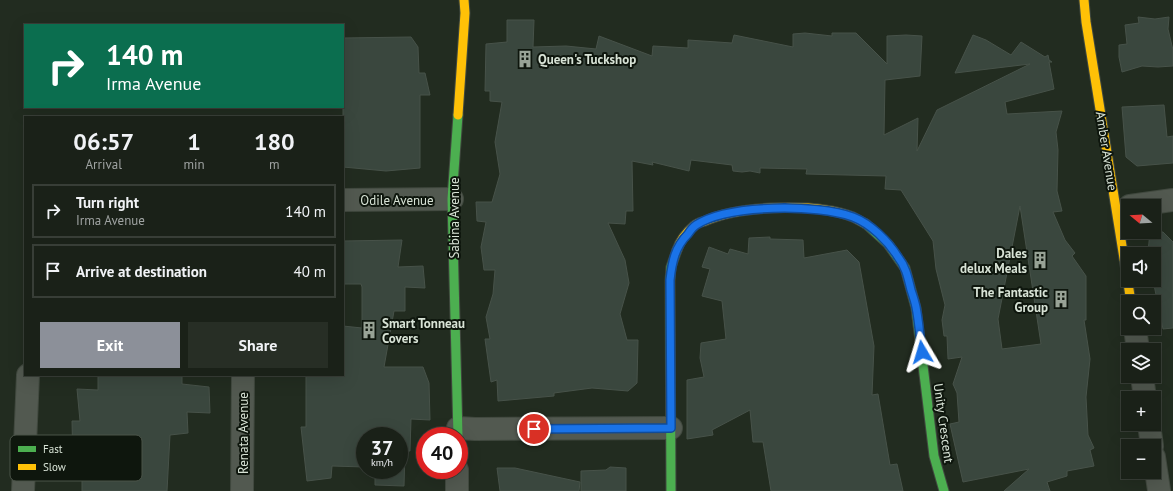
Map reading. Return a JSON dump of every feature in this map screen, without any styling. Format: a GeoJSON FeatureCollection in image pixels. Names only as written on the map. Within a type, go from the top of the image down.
{"type":"FeatureCollection","features":[{"type":"Feature","properties":{"kind":"street","name":"Sabina Avenue"},"geometry":{"type":"LineString","coordinates":[[458,427],[452,199],[465,13],[464,0]]}},
{"type":"Feature","properties":{"kind":"street","name":"Amber Avenue"},"geometry":{"type":"LineString","coordinates":[[1084,0],[1086,22],[1123,199]]}},
{"type":"Feature","properties":{"kind":"street","name":"Odile Avenue"},"geometry":{"type":"LineString","coordinates":[[344,200],[452,199]]}},
{"type":"Feature","properties":{"kind":"street"},"geometry":{"type":"LineString","coordinates":[[1161,202],[1173,200]]}},
{"type":"Feature","properties":{"kind":"street","name":"Unity Crescent"},"geometry":{"type":"LineString","coordinates":[[671,491],[670,280],[671,267],[675,254],[680,242],[695,225],[716,216],[741,211],[769,208],[828,211],[853,217],[869,226],[888,244],[905,268],[916,308],[934,456],[944,491]]}},
{"type":"Feature","properties":{"kind":"street","name":"Amber Avenue"},"geometry":{"type":"LineString","coordinates":[[1127,239],[1131,295]]}},
{"type":"Feature","properties":{"kind":"street"},"geometry":{"type":"LineString","coordinates":[[25,435],[28,376]]}},
{"type":"Feature","properties":{"kind":"street","name":"Renata Avenue"},"geometry":{"type":"LineString","coordinates":[[242,491],[243,376]]}},
{"type":"Feature","properties":{"kind":"street"},"geometry":{"type":"LineString","coordinates":[[468,430],[671,428]]}},
{"type":"Feature","properties":{"kind":"street"},"geometry":{"type":"LineString","coordinates":[[456,491],[457,479]]}},
{"type":"Feature","properties":{"kind":"street"},"geometry":{"type":"LineString","coordinates":[[23,481],[23,491]]}},
{"type":"Feature","properties":{"kind":"building"},"geometry":{"type":"Polygon","coordinates":[[[1138,17],[1155,19],[1169,17],[1168,29],[1173,50],[1173,66],[1142,66],[1122,72],[1119,57],[1119,45],[1127,44],[1125,25],[1139,23],[1138,17]]]}},
{"type":"Feature","properties":{"kind":"building"},"geometry":{"type":"Polygon","coordinates":[[[507,20],[534,20],[533,47],[566,46],[596,49],[599,36],[652,56],[653,46],[688,48],[688,40],[732,43],[734,35],[793,47],[793,34],[805,33],[832,36],[832,33],[856,33],[887,64],[887,36],[922,36],[920,76],[885,80],[884,135],[918,118],[917,151],[937,110],[1030,64],[955,73],[973,35],[986,40],[1011,55],[1021,42],[1045,57],[1048,55],[1049,60],[1052,62],[1049,62],[1054,89],[1005,102],[1007,114],[1062,111],[1056,132],[1058,150],[1057,191],[1062,211],[1053,212],[1065,240],[1075,253],[1072,256],[1086,276],[1086,320],[1084,320],[1090,359],[1086,397],[1088,435],[1094,448],[1090,450],[1094,466],[1067,471],[1067,476],[1047,482],[1050,491],[1004,491],[1029,469],[963,482],[950,424],[959,422],[957,393],[953,384],[962,357],[948,359],[947,336],[944,336],[942,320],[945,305],[936,269],[933,241],[901,190],[885,189],[886,176],[806,174],[807,169],[760,168],[760,173],[750,171],[742,172],[733,171],[732,165],[691,160],[689,171],[652,162],[653,165],[632,161],[633,211],[626,211],[625,224],[608,223],[625,260],[629,283],[620,314],[627,340],[638,340],[637,383],[628,391],[592,388],[554,393],[554,396],[498,401],[497,380],[491,382],[485,339],[490,339],[486,317],[493,294],[495,270],[484,270],[481,247],[486,222],[477,221],[476,202],[492,202],[500,174],[495,142],[502,102],[490,101],[490,91],[485,91],[486,44],[507,42],[507,20]],[[1020,206],[998,319],[1002,349],[1041,344],[1020,206]]]}},
{"type":"Feature","properties":{"kind":"building"},"geometry":{"type":"Polygon","coordinates":[[[411,37],[418,47],[419,73],[425,73],[430,95],[420,95],[420,168],[386,171],[344,167],[344,38],[411,37]]]}},
{"type":"Feature","properties":{"kind":"building"},"geometry":{"type":"Polygon","coordinates":[[[1164,105],[1167,137],[1173,136],[1173,163],[1137,166],[1126,157],[1122,107],[1164,105]]]}},
{"type":"Feature","properties":{"kind":"building"},"geometry":{"type":"Polygon","coordinates":[[[1161,232],[1163,232],[1173,242],[1173,328],[1163,329],[1161,319],[1161,295],[1156,295],[1154,287],[1161,287],[1161,247],[1149,247],[1149,239],[1161,239],[1161,232]]]}},
{"type":"Feature","properties":{"kind":"building"},"geometry":{"type":"Polygon","coordinates":[[[770,237],[770,239],[803,240],[804,258],[847,250],[859,262],[874,346],[872,395],[878,394],[890,465],[897,464],[903,491],[771,491],[763,442],[753,442],[750,410],[712,430],[713,435],[687,439],[687,380],[704,377],[700,358],[701,343],[726,339],[722,301],[702,296],[710,269],[702,267],[709,247],[728,254],[730,249],[748,254],[749,238],[770,237]]]}},
{"type":"Feature","properties":{"kind":"building"},"geometry":{"type":"Polygon","coordinates":[[[402,240],[398,267],[423,266],[425,288],[405,287],[405,311],[394,311],[384,367],[423,367],[429,383],[430,420],[411,419],[410,451],[408,451],[408,427],[356,427],[356,467],[332,466],[331,478],[307,481],[301,427],[306,427],[306,376],[344,376],[344,326],[362,328],[361,284],[344,284],[344,241],[402,240]]]}},
{"type":"Feature","properties":{"kind":"building"},"geometry":{"type":"Polygon","coordinates":[[[98,376],[182,376],[182,384],[209,387],[210,413],[187,412],[188,433],[170,435],[167,491],[82,491],[82,481],[142,481],[142,435],[72,435],[72,421],[80,421],[77,389],[98,390],[98,376]]]}},
{"type":"Feature","properties":{"kind":"building"},"geometry":{"type":"Polygon","coordinates":[[[610,467],[626,468],[626,491],[581,491],[581,471],[606,470],[610,467]]]}},
{"type":"Feature","properties":{"kind":"building"},"geometry":{"type":"Polygon","coordinates":[[[497,468],[515,468],[580,482],[579,491],[500,491],[497,468]]]}},
{"type":"Feature","properties":{"kind":"building"},"geometry":{"type":"Polygon","coordinates":[[[375,479],[404,479],[404,486],[375,485],[375,479]]]}},
{"type":"Feature","properties":{"kind":"traffic: fast"},"geometry":{"type":"LineString","coordinates":[[458,115],[452,199],[458,427]]}},
{"type":"Feature","properties":{"kind":"traffic: fast"},"geometry":{"type":"LineString","coordinates":[[866,224],[888,244],[905,268],[916,308],[934,456],[944,491]]}},
{"type":"Feature","properties":{"kind":"traffic: fast"},"geometry":{"type":"LineString","coordinates":[[671,491],[670,281],[671,267],[677,250]]}},
{"type":"Feature","properties":{"kind":"traffic: slow"},"geometry":{"type":"LineString","coordinates":[[458,115],[465,13],[464,0]]}},
{"type":"Feature","properties":{"kind":"traffic: slow"},"geometry":{"type":"LineString","coordinates":[[1084,0],[1086,22],[1130,295]]}},
{"type":"Feature","properties":{"kind":"traffic: slow"},"geometry":{"type":"LineString","coordinates":[[677,250],[684,237],[691,228],[697,224],[720,216],[758,209],[820,209],[838,212],[853,217],[866,224]]}},
{"type":"Feature","properties":{"kind":"place","name":"Queen's Tuckshop"},"geometry":{"type":"Point","coordinates":[525,59]}},
{"type":"Feature","properties":{"kind":"place","name":"Dales delux Meals"},"geometry":{"type":"Point","coordinates":[1040,260]}},
{"type":"Feature","properties":{"kind":"place","name":"The Fantastic Group"},"geometry":{"type":"Point","coordinates":[1061,299]}},
{"type":"Feature","properties":{"kind":"place","name":"Smart Tonneau Covers"},"geometry":{"type":"Point","coordinates":[369,330]}},
{"type":"Feature","properties":{"kind":"route"},"geometry":{"type":"LineString","coordinates":[[534,429],[671,428],[670,280],[671,267],[675,254],[680,242],[695,225],[716,216],[741,211],[769,208],[828,211],[853,217],[869,226],[888,244],[898,256],[905,268],[916,308],[922,352]]}}]}
